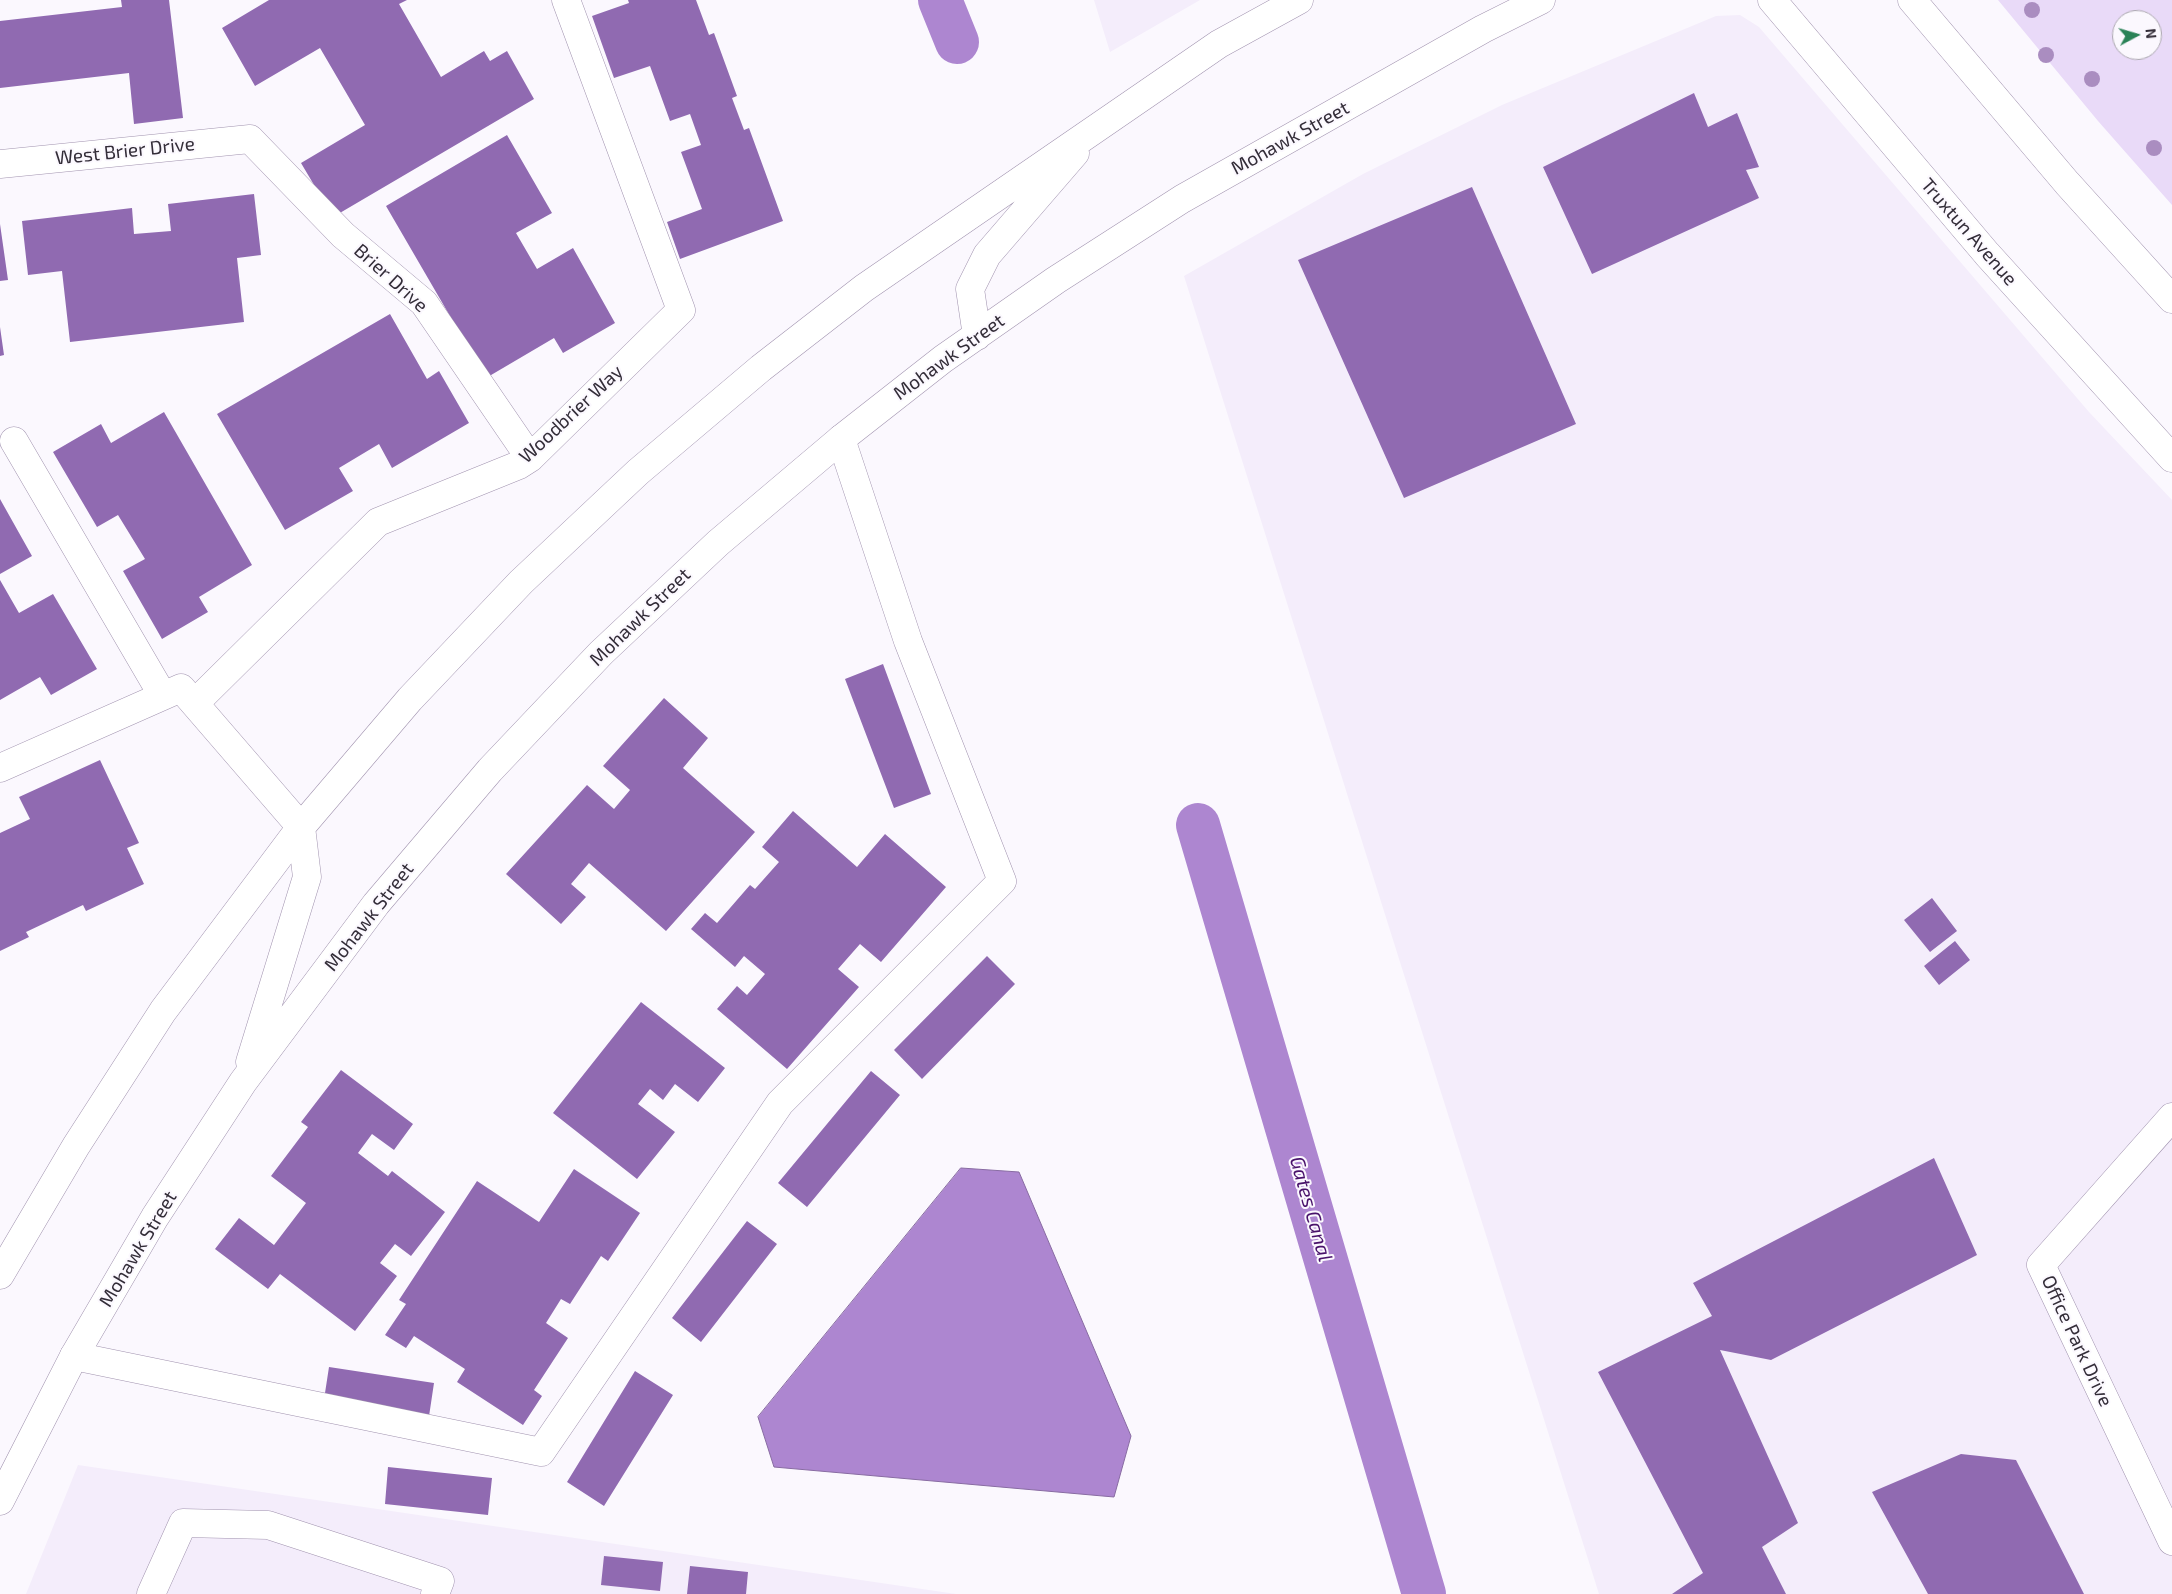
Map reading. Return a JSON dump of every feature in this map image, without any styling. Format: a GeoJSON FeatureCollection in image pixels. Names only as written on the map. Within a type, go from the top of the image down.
{"type":"FeatureCollection","features":[{"type":"Feature","properties":{"kind":"main road","name":"Woodbrier Way"},"geometry":{"type":"LineString","coordinates":[[195,703],[378,522],[530,458],[681,310],[566,0]]}},
{"type":"Feature","properties":{"kind":"main road"},"geometry":{"type":"LineString","coordinates":[[0,1275],[76,1146],[163,1011],[302,827],[430,678],[521,582],[638,472],[761,368],[864,288],[1219,44],[1299,0]]}},
{"type":"Feature","properties":{"kind":"main road","name":"Mohawk Street"},"geometry":{"type":"LineString","coordinates":[[0,1501],[74,1356],[156,1217],[243,1082],[376,904],[490,770],[601,654],[718,543],[841,439],[943,359],[1056,280],[1182,199],[1483,29],[1542,0]]}},
{"type":"Feature","properties":{"kind":"main road","name":"Truxtun Avenue"},"geometry":{"type":"LineString","coordinates":[[1772,0],[1987,254],[2172,458]]}},
{"type":"Feature","properties":{"kind":"main road"},"geometry":{"type":"LineString","coordinates":[[1912,0],[2067,183],[2172,299]]}},
{"type":"Feature","properties":{"kind":"main road"},"geometry":{"type":"LineString","coordinates":[[977,336],[970,289],[987,255],[1101,124]]}},
{"type":"Feature","properties":{"kind":"main road","name":"Brier Drive"},"geometry":{"type":"LineString","coordinates":[[250,139],[343,235],[424,304],[530,458]]}},
{"type":"Feature","properties":{"kind":"main road","name":"West Brier Drive"},"geometry":{"type":"LineString","coordinates":[[0,164],[250,139]]}},
{"type":"Feature","properties":{"kind":"main road"},"geometry":{"type":"LineString","coordinates":[[74,1356],[541,1452],[780,1103],[1002,881],[908,641],[841,439]]}},
{"type":"Feature","properties":{"kind":"main road"},"geometry":{"type":"LineString","coordinates":[[14,441],[163,696]]}},
{"type":"Feature","properties":{"kind":"main road"},"geometry":{"type":"LineString","coordinates":[[0,768],[181,688],[302,827],[307,877],[243,1082]]}},
{"type":"Feature","properties":{"kind":"main road","name":"Office Park Drive"},"geometry":{"type":"LineString","coordinates":[[2172,1117],[2041,1265],[2172,1541]]}},
{"type":"Feature","properties":{"kind":"main road"},"geometry":{"type":"LineString","coordinates":[[151,1594],[183,1523],[268,1525],[440,1581],[435,1594]]}},
{"type":"Feature","properties":{"kind":"shaded area"},"geometry":{"type":"Polygon","coordinates":[[[1094,0],[1200,0],[1110,52],[1094,0]]]}},
{"type":"Feature","properties":{"kind":"shaded area"},"geometry":{"type":"Polygon","coordinates":[[[1998,0],[2172,0],[2172,205],[2098,121],[1998,0]]]}},
{"type":"Feature","properties":{"kind":"shaded area"},"geometry":{"type":"Polygon","coordinates":[[[1740,15],[1759,27],[2089,412],[2172,500],[2172,1594],[1599,1594],[1184,276],[1363,174],[1502,105],[1716,16],[1740,15]]]}},
{"type":"Feature","properties":{"kind":"shaded area"},"geometry":{"type":"Polygon","coordinates":[[[961,1168],[1019,1172],[1131,1436],[1114,1497],[774,1467],[758,1417],[961,1168]]]}},
{"type":"Feature","properties":{"kind":"shaded area"},"geometry":{"type":"Polygon","coordinates":[[[78,1465],[956,1594],[26,1594],[78,1465]]]}},
{"type":"Feature","properties":{"kind":"building"},"geometry":{"type":"Polygon","coordinates":[[[121,0],[169,0],[183,118],[134,124],[129,73],[0,88],[0,21],[122,7],[121,0]]]}},
{"type":"Feature","properties":{"kind":"building"},"geometry":{"type":"Polygon","coordinates":[[[269,0],[407,0],[399,4],[441,77],[484,51],[490,61],[507,51],[534,99],[333,217],[301,163],[365,125],[320,48],[255,86],[222,28],[269,0]]]}},
{"type":"Feature","properties":{"kind":"building"},"geometry":{"type":"Polygon","coordinates":[[[628,0],[696,0],[709,35],[714,33],[737,96],[732,98],[744,130],[749,128],[783,221],[680,259],[667,222],[702,209],[681,152],[701,145],[690,114],[670,121],[650,66],[614,78],[592,16],[629,3],[628,0]]]}},
{"type":"Feature","properties":{"kind":"building"},"geometry":{"type":"Polygon","coordinates":[[[1694,93],[1708,127],[1737,113],[1759,167],[1746,170],[1759,198],[1592,274],[1543,167],[1694,93]]]}},
{"type":"Feature","properties":{"kind":"building"},"geometry":{"type":"Polygon","coordinates":[[[507,135],[552,213],[516,233],[537,269],[573,248],[615,323],[563,353],[554,338],[486,378],[386,206],[507,135]]]}},
{"type":"Feature","properties":{"kind":"building"},"geometry":{"type":"Polygon","coordinates":[[[1472,187],[1576,424],[1404,498],[1298,260],[1472,187]]]}},
{"type":"Feature","properties":{"kind":"building"},"geometry":{"type":"Polygon","coordinates":[[[254,194],[261,255],[237,258],[244,322],[70,342],[62,271],[28,275],[22,221],[132,208],[134,234],[171,231],[168,204],[254,194]]]}},
{"type":"Feature","properties":{"kind":"building"},"geometry":{"type":"Polygon","coordinates":[[[0,224],[8,280],[0,281],[0,224]]]}},
{"type":"Feature","properties":{"kind":"building"},"geometry":{"type":"Polygon","coordinates":[[[390,314],[427,379],[439,371],[469,423],[392,468],[379,444],[339,468],[353,491],[285,530],[217,414],[390,314]]]}},
{"type":"Feature","properties":{"kind":"building"},"geometry":{"type":"Polygon","coordinates":[[[0,327],[4,355],[0,356],[0,327]]]}},
{"type":"Feature","properties":{"kind":"building"},"geometry":{"type":"Polygon","coordinates":[[[164,412],[252,565],[199,597],[208,612],[162,639],[123,571],[145,559],[118,515],[97,527],[53,452],[101,424],[111,443],[164,412]]]}},
{"type":"Feature","properties":{"kind":"building"},"geometry":{"type":"Polygon","coordinates":[[[0,499],[32,556],[0,574],[0,499]]]}},
{"type":"Feature","properties":{"kind":"building"},"geometry":{"type":"Polygon","coordinates":[[[0,580],[19,613],[53,594],[97,669],[51,695],[40,677],[0,700],[0,580]]]}},
{"type":"Feature","properties":{"kind":"building"},"geometry":{"type":"Polygon","coordinates":[[[883,664],[931,794],[894,808],[845,679],[883,664]]]}},
{"type":"Feature","properties":{"kind":"building"},"geometry":{"type":"Polygon","coordinates":[[[664,698],[708,738],[683,768],[755,832],[666,931],[589,863],[571,884],[586,897],[561,924],[506,874],[587,785],[614,809],[630,790],[603,766],[664,698]]]}},
{"type":"Feature","properties":{"kind":"building"},"geometry":{"type":"Polygon","coordinates":[[[100,760],[139,843],[127,848],[144,884],[86,911],[83,905],[26,932],[29,937],[0,951],[0,833],[30,819],[19,797],[100,760]]]}},
{"type":"Feature","properties":{"kind":"building"},"geometry":{"type":"Polygon","coordinates":[[[793,811],[857,867],[885,834],[946,887],[881,962],[860,944],[838,969],[859,987],[787,1069],[717,1009],[737,986],[747,995],[765,974],[744,956],[735,967],[691,929],[705,913],[717,923],[750,885],[755,889],[779,862],[762,847],[793,811]]]}},
{"type":"Feature","properties":{"kind":"building"},"geometry":{"type":"Polygon","coordinates":[[[1932,898],[1957,931],[1930,952],[1904,920],[1932,898]]]}},
{"type":"Feature","properties":{"kind":"building"},"geometry":{"type":"Polygon","coordinates":[[[1955,941],[1970,960],[1939,985],[1924,966],[1955,941]]]}},
{"type":"Feature","properties":{"kind":"building"},"geometry":{"type":"Polygon","coordinates":[[[987,956],[1015,984],[922,1079],[894,1050],[987,956]]]}},
{"type":"Feature","properties":{"kind":"building"},"geometry":{"type":"Polygon","coordinates":[[[641,1002],[725,1068],[698,1102],[675,1084],[663,1100],[650,1089],[638,1104],[675,1132],[637,1179],[553,1113],[641,1002]]]}},
{"type":"Feature","properties":{"kind":"building"},"geometry":{"type":"Polygon","coordinates":[[[341,1070],[413,1124],[394,1150],[372,1134],[358,1153],[388,1176],[392,1171],[445,1212],[411,1256],[395,1244],[380,1263],[397,1276],[355,1331],[280,1274],[268,1289],[215,1249],[239,1218],[274,1245],[306,1203],[271,1176],[308,1127],[301,1122],[341,1070]]]}},
{"type":"Feature","properties":{"kind":"building"},"geometry":{"type":"Polygon","coordinates":[[[871,1071],[900,1095],[807,1207],[778,1183],[871,1071]]]}},
{"type":"Feature","properties":{"kind":"building"},"geometry":{"type":"Polygon","coordinates":[[[1934,1158],[1977,1255],[1771,1360],[1720,1350],[1798,1523],[1762,1547],[1786,1594],[1672,1594],[1703,1573],[1598,1372],[1712,1316],[1693,1283],[1934,1158]]]}},
{"type":"Feature","properties":{"kind":"building"},"geometry":{"type":"Polygon","coordinates":[[[574,1169],[640,1213],[608,1261],[601,1256],[570,1304],[561,1299],[546,1323],[568,1338],[534,1390],[542,1396],[523,1425],[457,1382],[465,1369],[414,1336],[406,1348],[385,1335],[406,1304],[399,1300],[477,1181],[539,1222],[574,1169]]]}},
{"type":"Feature","properties":{"kind":"building"},"geometry":{"type":"Polygon","coordinates":[[[747,1221],[777,1244],[701,1342],[672,1318],[747,1221]]]}},
{"type":"Feature","properties":{"kind":"building"},"geometry":{"type":"Polygon","coordinates":[[[329,1367],[434,1383],[428,1423],[323,1406],[329,1367]]]}},
{"type":"Feature","properties":{"kind":"building"},"geometry":{"type":"Polygon","coordinates":[[[635,1371],[673,1395],[604,1506],[567,1482],[635,1371]]]}},
{"type":"Feature","properties":{"kind":"building"},"geometry":{"type":"Polygon","coordinates":[[[1961,1454],[2016,1460],[2084,1594],[1928,1594],[1872,1492],[1961,1454]]]}},
{"type":"Feature","properties":{"kind":"building"},"geometry":{"type":"Polygon","coordinates":[[[388,1467],[492,1478],[488,1515],[385,1504],[388,1467]]]}},
{"type":"Feature","properties":{"kind":"building"},"geometry":{"type":"Polygon","coordinates":[[[604,1556],[663,1562],[660,1591],[601,1585],[604,1556]]]}},
{"type":"Feature","properties":{"kind":"building"},"geometry":{"type":"Polygon","coordinates":[[[690,1566],[748,1572],[746,1594],[687,1594],[690,1566]]]}},
{"type":"Feature","properties":{"kind":"waterway","name":"Gates Canal"},"geometry":{"type":"LineString","coordinates":[[940,0],[957,42]]}},
{"type":"Feature","properties":{"kind":"waterway","name":"Gates Canal"},"geometry":{"type":"LineString","coordinates":[[1198,825],[1424,1594]]}}]}
